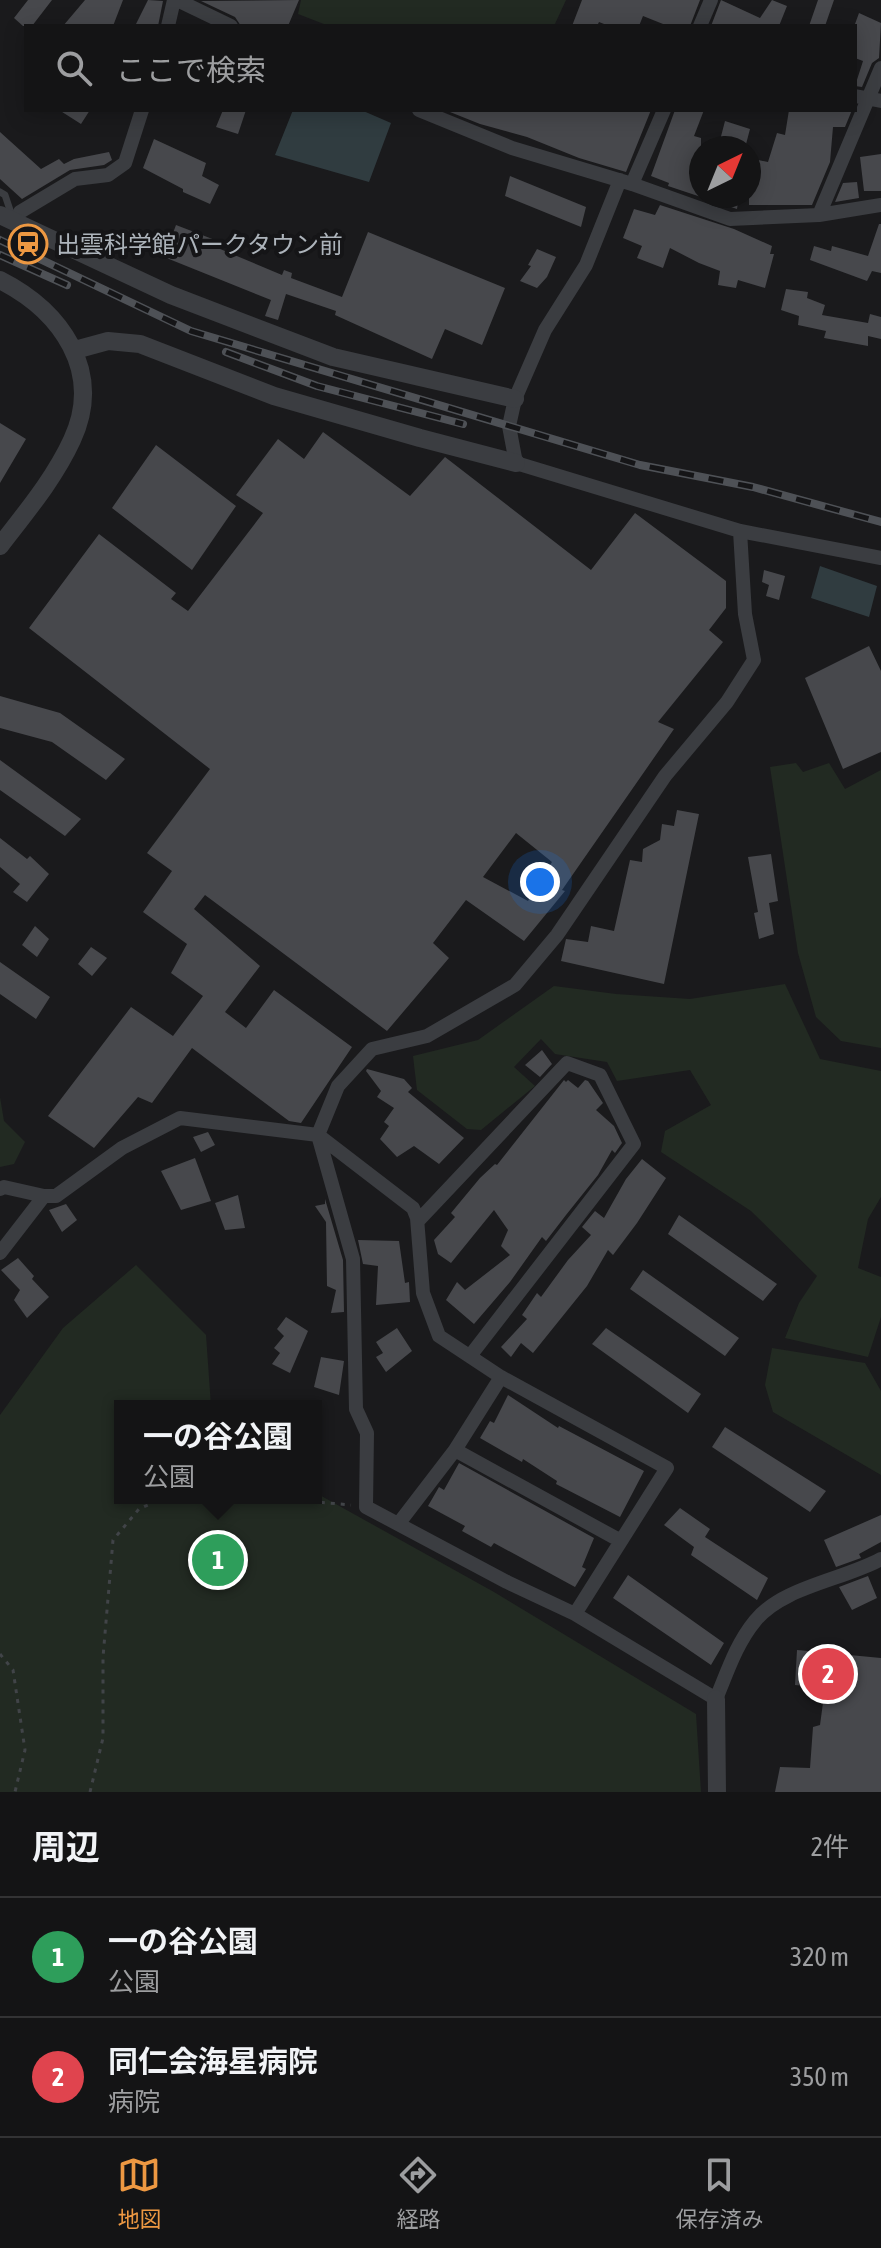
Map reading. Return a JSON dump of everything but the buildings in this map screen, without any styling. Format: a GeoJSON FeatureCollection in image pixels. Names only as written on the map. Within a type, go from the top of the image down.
{"type":"FeatureCollection","features":[{"type":"Feature","properties":{"kind":"street"},"geometry":{"type":"LineString","coordinates":[[701,24],[711,0]]}},
{"type":"Feature","properties":{"kind":"street"},"geometry":{"type":"LineString","coordinates":[[169,24],[181,1],[227,24]]}},
{"type":"Feature","properties":{"kind":"street"},"geometry":{"type":"LineString","coordinates":[[819,215],[881,68]]}},
{"type":"Feature","properties":{"kind":"street"},"geometry":{"type":"LineString","coordinates":[[7,218],[75,179],[108,175],[125,163],[141,112]]}},
{"type":"Feature","properties":{"kind":"street"},"geometry":{"type":"LineString","coordinates":[[424,112],[512,148],[626,182],[730,219],[819,215],[881,205]]}},
{"type":"Feature","properties":{"kind":"street"},"geometry":{"type":"LineString","coordinates":[[516,463],[509,426],[515,399],[545,330],[586,265],[663,112]]}},
{"type":"Feature","properties":{"kind":"street"},"geometry":{"type":"LineString","coordinates":[[7,218],[171,295],[333,357],[515,399]]}},
{"type":"Feature","properties":{"kind":"street"},"geometry":{"type":"LineString","coordinates":[[0,280],[17,288],[67,335],[75,350],[81,375],[82,410],[74,437],[53,475],[0,546]]}},
{"type":"Feature","properties":{"kind":"street"},"geometry":{"type":"LineString","coordinates":[[75,350],[108,341],[140,344],[274,396],[516,463],[740,531],[881,558]]}},
{"type":"Feature","properties":{"kind":"street"},"geometry":{"type":"LineString","coordinates":[[716,1699],[575,1614],[507,1582],[366,1507],[367,1433],[356,1409],[353,1259],[318,1135],[338,1086],[372,1049],[427,1036],[515,985],[557,935],[665,776],[727,702],[754,660],[745,614],[740,531]]}},
{"type":"Feature","properties":{"kind":"street"},"geometry":{"type":"LineString","coordinates":[[418,1221],[567,1063],[600,1075],[634,1144],[470,1356]]}},
{"type":"Feature","properties":{"kind":"street"},"geometry":{"type":"LineString","coordinates":[[0,1189],[4,1187],[56,1196],[122,1148],[180,1118],[318,1135],[413,1208],[418,1221],[423,1293],[439,1336],[501,1377],[667,1468],[575,1614]]}},
{"type":"Feature","properties":{"kind":"street"},"geometry":{"type":"LineString","coordinates":[[0,1253],[44,1196]]}},
{"type":"Feature","properties":{"kind":"street"},"geometry":{"type":"LineString","coordinates":[[399,1523],[455,1450],[501,1377]]}},
{"type":"Feature","properties":{"kind":"street"},"geometry":{"type":"LineString","coordinates":[[455,1450],[621,1541]]}},
{"type":"Feature","properties":{"kind":"street"},"geometry":{"type":"LineString","coordinates":[[717,1792],[716,1699],[740,1644],[756,1619],[778,1601],[881,1559]]}},
{"type":"Feature","properties":{"kind":"lane"},"geometry":{"type":"LineString","coordinates":[[0,192],[5,195],[7,218]]}},
{"type":"Feature","properties":{"kind":"path"},"geometry":{"type":"LineString","coordinates":[[322,1503],[366,1507]]}},
{"type":"Feature","properties":{"kind":"path"},"geometry":{"type":"LineString","coordinates":[[90,1792],[103,1738],[103,1657],[113,1540],[139,1509],[150,1504]]}},
{"type":"Feature","properties":{"kind":"path"},"geometry":{"type":"LineString","coordinates":[[0,1654],[13,1670],[25,1750],[15,1792]]}},
{"type":"Feature","properties":{"kind":"shaded area"},"geometry":{"type":"Polygon","coordinates":[[[301,0],[566,0],[555,24],[324,24],[298,14],[301,0]]]}},
{"type":"Feature","properties":{"kind":"shaded area"},"geometry":{"type":"Polygon","coordinates":[[[292,112],[366,112],[391,123],[369,182],[275,155],[292,112]]]}},
{"type":"Feature","properties":{"kind":"shaded area"},"geometry":{"type":"Polygon","coordinates":[[[820,566],[877,586],[869,617],[811,598],[820,566]]]}},
{"type":"Feature","properties":{"kind":"shaded area"},"geometry":{"type":"Polygon","coordinates":[[[796,763],[803,772],[829,763],[845,789],[881,770],[881,1048],[841,1041],[816,1017],[798,953],[770,767],[796,763]]]}},
{"type":"Feature","properties":{"kind":"shaded area"},"geometry":{"type":"Polygon","coordinates":[[[785,984],[820,1059],[881,1071],[881,1197],[868,1219],[858,1268],[881,1277],[881,1317],[868,1357],[785,1338],[799,1303],[817,1276],[751,1211],[661,1152],[665,1131],[711,1105],[690,1070],[617,1081],[607,1062],[555,1054],[541,1039],[514,1067],[535,1086],[481,1130],[467,1129],[417,1090],[413,1056],[478,1040],[554,986],[690,999],[785,984]]]}},
{"type":"Feature","properties":{"kind":"shaded area"},"geometry":{"type":"Polygon","coordinates":[[[0,1097],[4,1121],[25,1142],[14,1164],[0,1167],[0,1097]]]}},
{"type":"Feature","properties":{"kind":"shaded area"},"geometry":{"type":"Polygon","coordinates":[[[136,1265],[206,1335],[211,1400],[114,1400],[114,1504],[322,1504],[322,1496],[494,1592],[696,1714],[701,1792],[0,1792],[0,1415],[63,1328],[136,1265]]]}},
{"type":"Feature","properties":{"kind":"shaded area"},"geometry":{"type":"Polygon","coordinates":[[[772,1348],[865,1363],[881,1391],[881,1475],[773,1412],[765,1385],[772,1348]]]}},
{"type":"Feature","properties":{"kind":"railway"},"geometry":{"type":"LineString","coordinates":[[0,240],[191,331],[640,465],[753,487],[881,522]]}},
{"type":"Feature","properties":{"kind":"railway"},"geometry":{"type":"LineString","coordinates":[[0,255],[67,285]]}},
{"type":"Feature","properties":{"kind":"railway"},"geometry":{"type":"LineString","coordinates":[[226,352],[317,386],[463,424]]}},
{"type":"Feature","properties":{"kind":"place","name":"出雲科学館パークタウン前"},"geometry":{"type":"Point","coordinates":[28,244]}},
{"type":"Feature","properties":{"kind":"place","name":"一の谷公園"},"geometry":{"type":"Point","coordinates":[218,1560]}},
{"type":"Feature","properties":{"kind":"place","name":"同仁会海星病院"},"geometry":{"type":"Point","coordinates":[828,1674]}}]}
